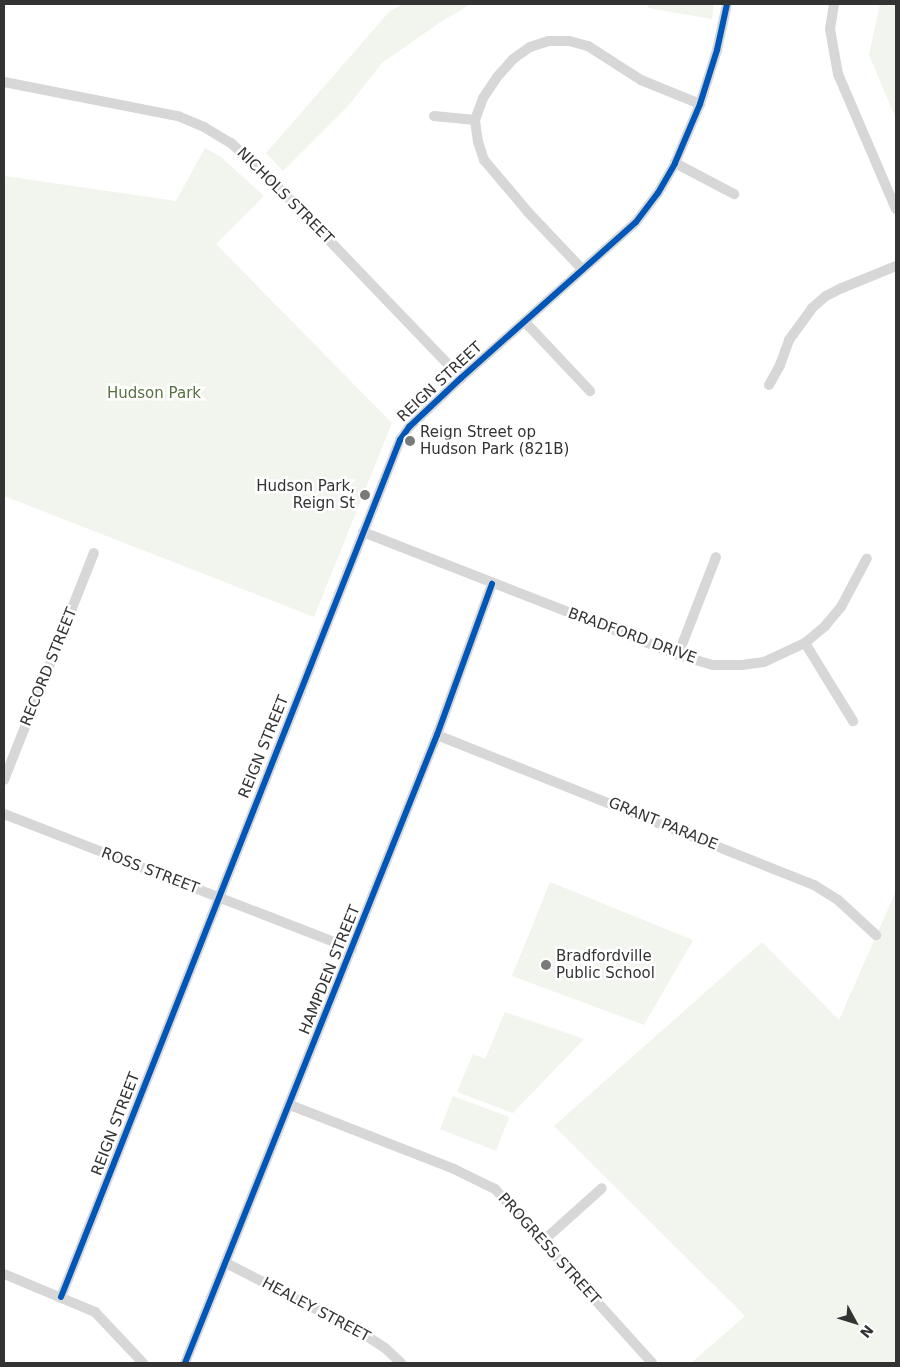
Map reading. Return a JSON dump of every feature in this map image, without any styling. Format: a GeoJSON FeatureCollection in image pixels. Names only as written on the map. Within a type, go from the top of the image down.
{"type":"FeatureCollection","features":[{"type":"Feature","properties":{"kind":"street","name":"REIGN STREET"},"geometry":{"type":"LineString","coordinates":[[61,1297],[400,440],[409,427],[460,378],[636,222],[658,193],[675,163],[700,104],[717,50],[727,4]]}},
{"type":"Feature","properties":{"kind":"street"},"geometry":{"type":"LineString","coordinates":[[834,4],[830,30],[838,74],[896,209]]}},
{"type":"Feature","properties":{"kind":"street"},"geometry":{"type":"LineString","coordinates":[[582,269],[493,173],[484,160],[478,142],[475,120],[483,98],[513,58],[530,47],[548,41],[568,41],[588,46],[641,80],[700,104]]}},
{"type":"Feature","properties":{"kind":"street","name":"NICHOLS STREET"},"geometry":{"type":"LineString","coordinates":[[4,82],[178,116],[204,127],[231,143],[278,187],[460,378]]}},
{"type":"Feature","properties":{"kind":"street"},"geometry":{"type":"LineString","coordinates":[[434,116],[475,120]]}},
{"type":"Feature","properties":{"kind":"street"},"geometry":{"type":"LineString","coordinates":[[675,163],[734,194]]}},
{"type":"Feature","properties":{"kind":"street"},"geometry":{"type":"LineString","coordinates":[[769,386],[780,365],[789,340],[812,308],[826,296],[842,288],[896,266]]}},
{"type":"Feature","properties":{"kind":"street"},"geometry":{"type":"LineString","coordinates":[[525,322],[590,391]]}},
{"type":"Feature","properties":{"kind":"street","name":"BRADFORD DRIVE"},"geometry":{"type":"LineString","coordinates":[[363,532],[492,584],[678,655],[714,665],[742,665],[764,662],[805,643],[826,626],[841,607],[867,558]]}},
{"type":"Feature","properties":{"kind":"street","name":"RECORD STREET"},"geometry":{"type":"LineString","coordinates":[[4,780],[94,553]]}},
{"type":"Feature","properties":{"kind":"street"},"geometry":{"type":"LineString","coordinates":[[678,655],[716,557]]}},
{"type":"Feature","properties":{"kind":"street","name":"HAMPDEN STREET"},"geometry":{"type":"LineString","coordinates":[[185,1363],[437,735],[492,584]]}},
{"type":"Feature","properties":{"kind":"street"},"geometry":{"type":"LineString","coordinates":[[805,643],[854,721]]}},
{"type":"Feature","properties":{"kind":"street","name":"GRANT PARADE"},"geometry":{"type":"LineString","coordinates":[[437,735],[814,885],[838,900],[876,935]]}},
{"type":"Feature","properties":{"kind":"street","name":"ROSS STREET"},"geometry":{"type":"LineString","coordinates":[[4,814],[352,949]]}},
{"type":"Feature","properties":{"kind":"street","name":"PROGRESS STREET"},"geometry":{"type":"LineString","coordinates":[[290,1105],[480,1181],[495,1190],[652,1363]]}},
{"type":"Feature","properties":{"kind":"street"},"geometry":{"type":"LineString","coordinates":[[543,1241],[602,1188]]}},
{"type":"Feature","properties":{"kind":"street","name":"HEALEY STREET"},"geometry":{"type":"LineString","coordinates":[[226,1264],[362,1333],[385,1348],[401,1363]]}},
{"type":"Feature","properties":{"kind":"street"},"geometry":{"type":"LineString","coordinates":[[4,1274],[95,1312],[143,1363]]}},
{"type":"Feature","properties":{"kind":"green space"},"geometry":{"type":"Polygon","coordinates":[[[403,4],[471,4],[439,23],[382,63],[349,105],[283,171],[266,153],[389,12],[403,4]]]}},
{"type":"Feature","properties":{"kind":"green space"},"geometry":{"type":"Polygon","coordinates":[[[649,4],[714,4],[712,19],[648,8],[649,4]]]}},
{"type":"Feature","properties":{"kind":"green space"},"geometry":{"type":"Polygon","coordinates":[[[880,4],[896,4],[896,119],[869,55],[880,4]]]}},
{"type":"Feature","properties":{"kind":"green space","name":"Hudson Park"},"geometry":{"type":"Polygon","coordinates":[[[205,148],[221,157],[264,196],[216,244],[392,423],[314,617],[4,496],[4,176],[176,201],[205,148]]]}},
{"type":"Feature","properties":{"kind":"green space"},"geometry":{"type":"Polygon","coordinates":[[[550,882],[693,940],[644,1025],[512,976],[550,882]]]}},
{"type":"Feature","properties":{"kind":"green space"},"geometry":{"type":"Polygon","coordinates":[[[896,891],[896,1363],[691,1363],[745,1316],[554,1126],[762,942],[839,1020],[896,891]]]}},
{"type":"Feature","properties":{"kind":"green space"},"geometry":{"type":"Polygon","coordinates":[[[505,1012],[584,1039],[513,1113],[457,1092],[473,1054],[485,1059],[505,1012]]]}},
{"type":"Feature","properties":{"kind":"green space"},"geometry":{"type":"Polygon","coordinates":[[[453,1096],[509,1117],[496,1151],[440,1129],[453,1096]]]}},
{"type":"Feature","properties":{"kind":"cycle path"},"geometry":{"type":"LineString","coordinates":[[61,1297],[400,440],[409,427],[461,378],[636,222],[658,193],[675,163],[700,104],[717,50],[727,4]]}},
{"type":"Feature","properties":{"kind":"cycle path"},"geometry":{"type":"LineString","coordinates":[[185,1363],[437,735],[492,584]]}},
{"type":"Feature","properties":{"kind":"place","name":"Reign Street op Hudson Park (821B)"},"geometry":{"type":"Point","coordinates":[410,441]}},
{"type":"Feature","properties":{"kind":"place","name":"Hudson Park, Reign St"},"geometry":{"type":"Point","coordinates":[365,495]}},
{"type":"Feature","properties":{"kind":"place","name":"Bradfordville Public School"},"geometry":{"type":"Point","coordinates":[546,965]}}]}
